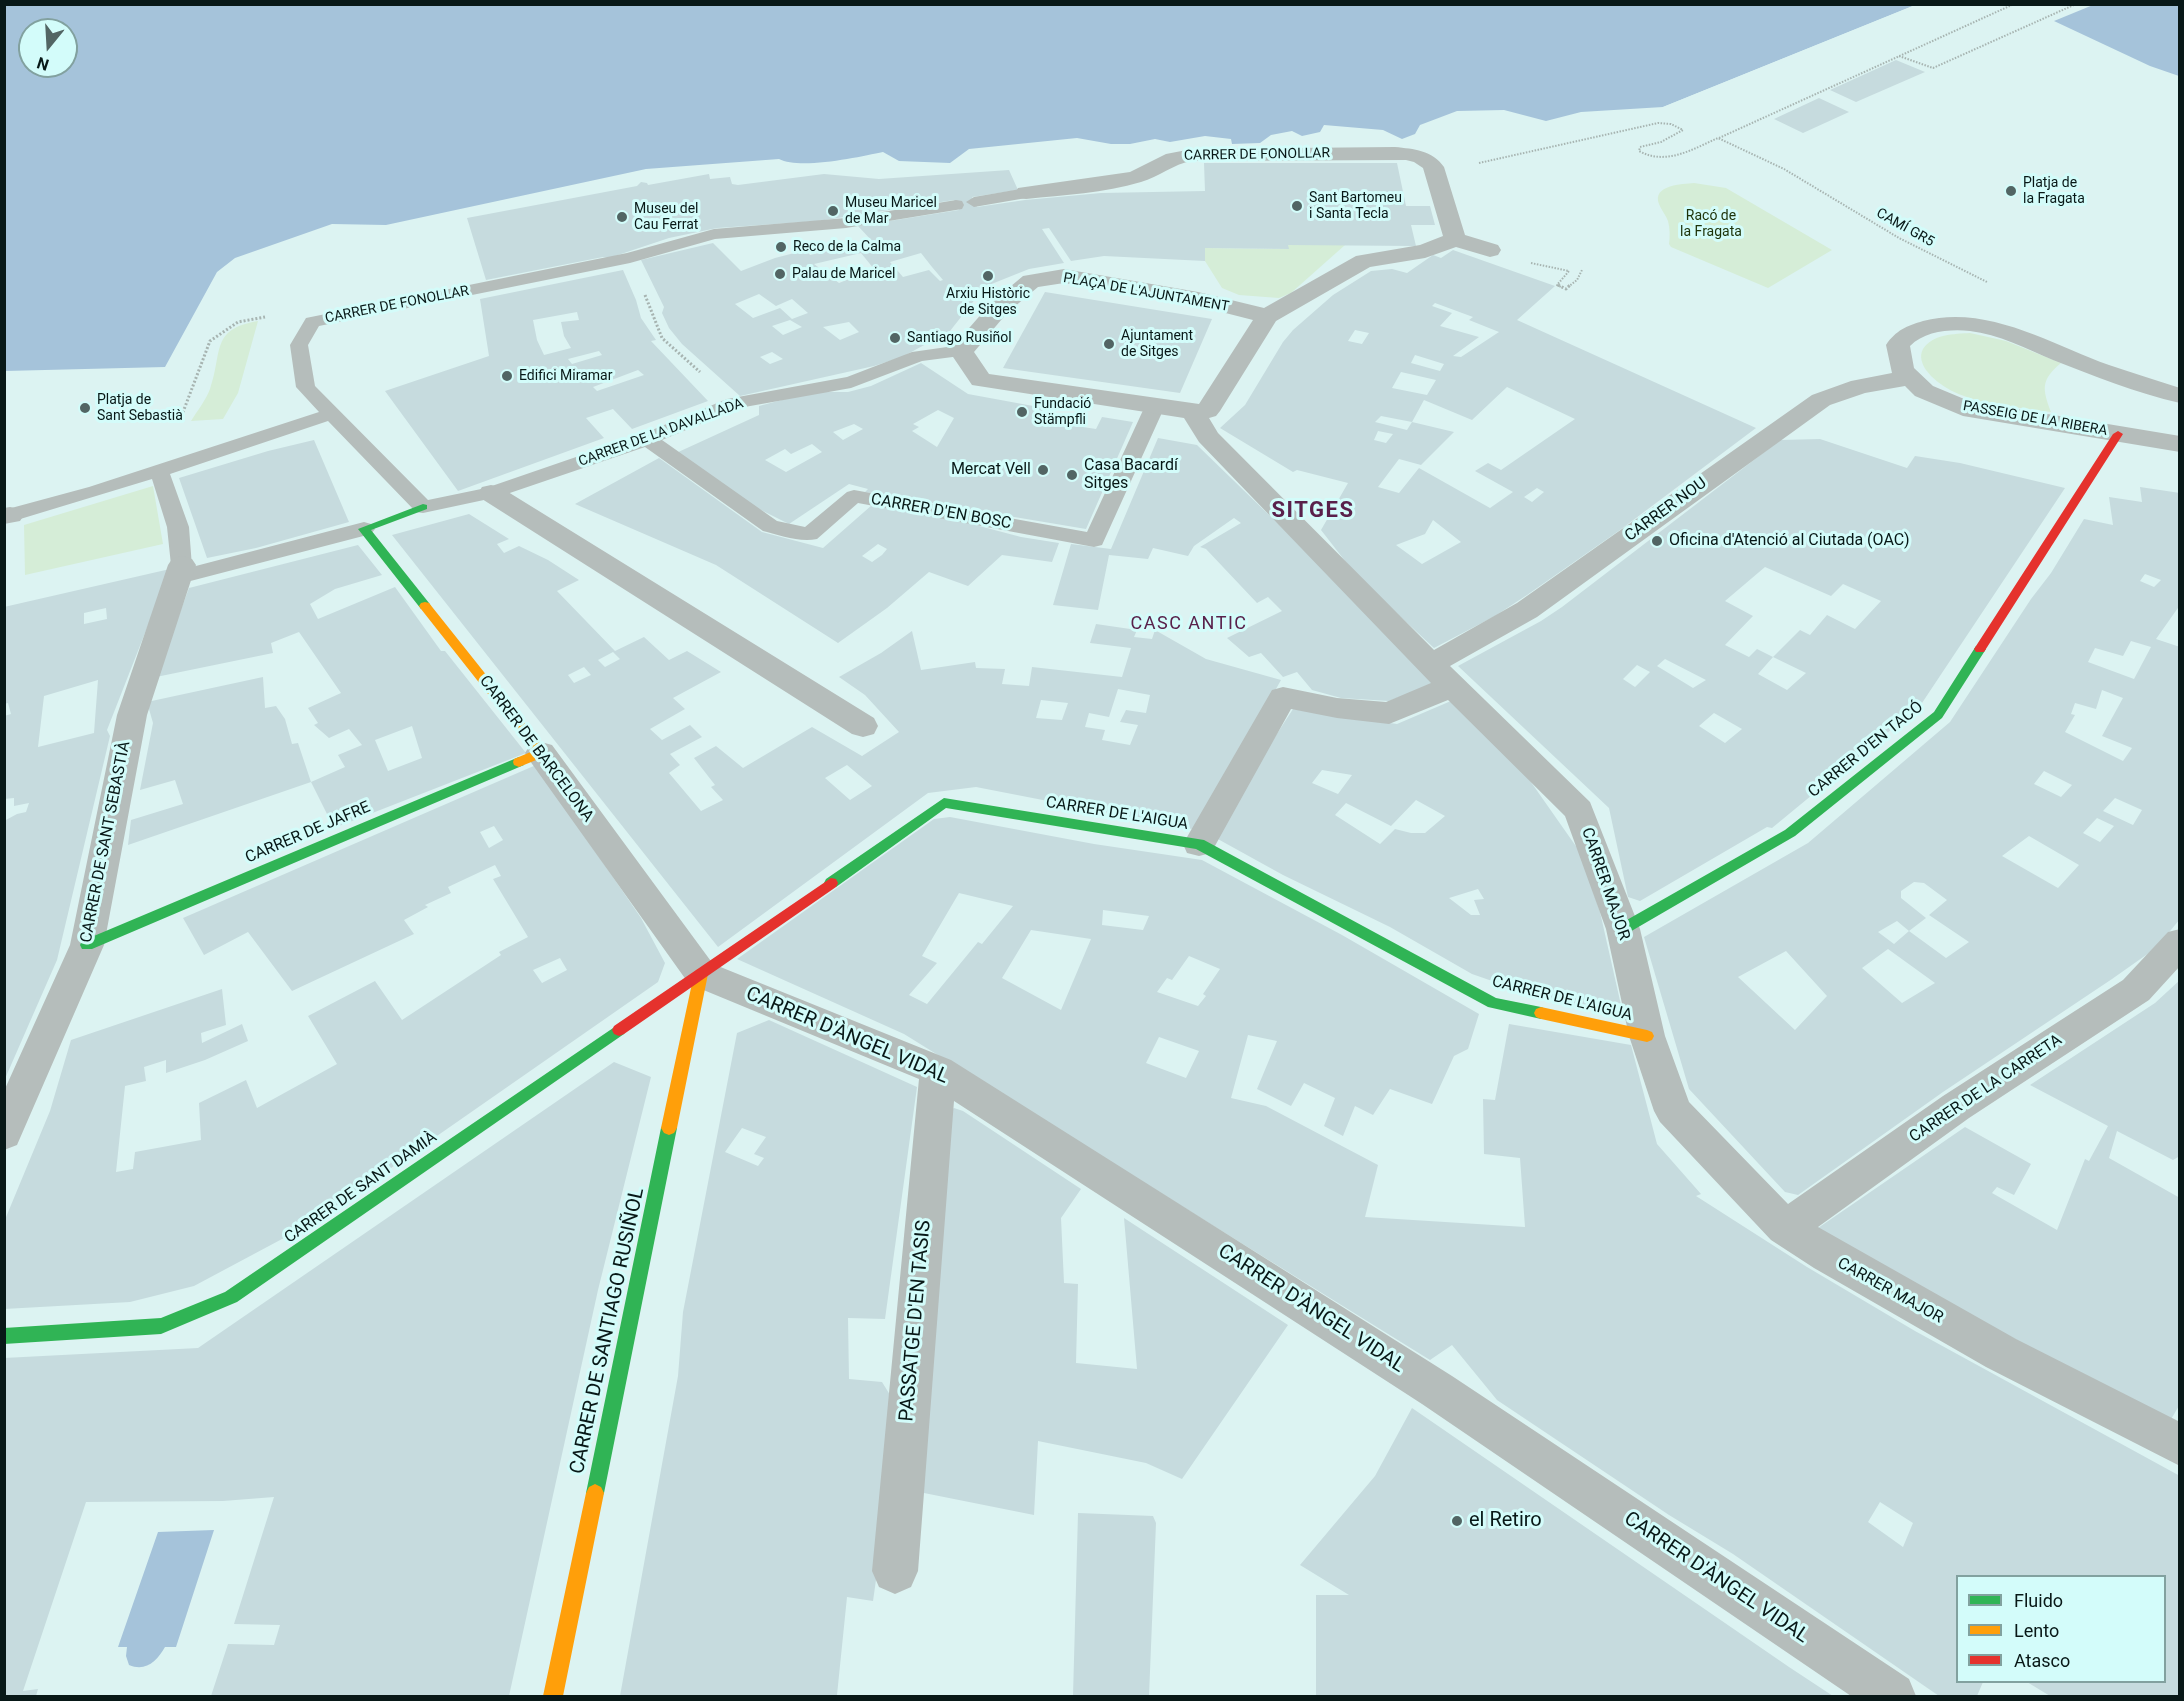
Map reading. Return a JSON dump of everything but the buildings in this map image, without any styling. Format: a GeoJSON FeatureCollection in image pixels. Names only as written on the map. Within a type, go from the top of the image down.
{"type":"FeatureCollection","features":[{"type":"Feature","properties":{"kind":"street","name":"CARRER DE FONOLLAR"},"geometry":{"type":"LineString","coordinates":[[1026,193],[1115,182],[1137,177],[1173,158],[1192,155],[1395,153],[1429,160],[1433,167]]}},
{"type":"Feature","properties":{"kind":"street"},"geometry":{"type":"LineString","coordinates":[[1433,167],[1455,239]]}},
{"type":"Feature","properties":{"kind":"street"},"geometry":{"type":"LineString","coordinates":[[961,351],[981,380],[1193,412],[1207,411],[1267,316],[1364,261],[1425,250],[1455,239],[1490,250]]}},
{"type":"Feature","properties":{"kind":"street","name":"PLAÇA DE L'AJUNTAMENT"},"geometry":{"type":"LineString","coordinates":[[961,351],[999,308],[1031,281],[1064,276],[1198,299],[1267,316]]}},
{"type":"Feature","properties":{"kind":"street"},"geometry":{"type":"LineString","coordinates":[[1910,378],[1902,370],[1898,345],[1911,332],[1937,325],[1972,324],[2020,338],[2100,370],[2180,396]]}},
{"type":"Feature","properties":{"kind":"street","name":"PASSEIG DE LA RIBERA"},"geometry":{"type":"LineString","coordinates":[[1910,378],[1924,391],[1963,408],[2180,444]]}},
{"type":"Feature","properties":{"kind":"street","name":"CARRER NOU"},"geometry":{"type":"LineString","coordinates":[[1198,844],[1283,697],[1337,708],[1389,713],[1527,610],[1821,400],[1860,386],[1910,378]]}},
{"type":"Feature","properties":{"kind":"street","name":"CARRER MAJOR"},"geometry":{"type":"LineString","coordinates":[[1193,412],[1216,446],[1579,810],[1623,929],[1647,1036],[1672,1111],[1785,1228],[1828,1255],[2001,1353],[2180,1445]]}},
{"type":"Feature","properties":{"kind":"street","name":"CARRER D'EN TACÓ"},"geometry":{"type":"LineString","coordinates":[[1623,929],[1790,832],[1938,714],[2118,434]]}},
{"type":"Feature","properties":{"kind":"street"},"geometry":{"type":"LineString","coordinates":[[491,493],[863,726]]}},
{"type":"Feature","properties":{"kind":"street","name":"CARRER DE LA DAVALLADA"},"geometry":{"type":"LineString","coordinates":[[364,530],[423,507]]}},
{"type":"Feature","properties":{"kind":"street","name":"CARRER DE BARCELONA"},"geometry":{"type":"LineString","coordinates":[[364,530],[541,753],[701,974]]}},
{"type":"Feature","properties":{"kind":"street","name":"CARRER DE SANT SEBASTIÀ"},"geometry":{"type":"LineString","coordinates":[[4,1134],[87,945],[132,715],[181,571]]}},
{"type":"Feature","properties":{"kind":"street","name":"CARRER DE JAFRE"},"geometry":{"type":"LineString","coordinates":[[87,945],[541,753]]}},
{"type":"Feature","properties":{"kind":"street","name":"CARRER DE L'AIGUA"},"geometry":{"type":"LineString","coordinates":[[701,974],[944,803],[1198,844],[1492,1003],[1647,1036]]}},
{"type":"Feature","properties":{"kind":"street","name":"CARRER DE LA CARRETA"},"geometry":{"type":"LineString","coordinates":[[1785,1228],[1956,1107],[2136,990],[2180,942]]}},
{"type":"Feature","properties":{"kind":"street","name":"CARRER D'ÀNGEL VIDAL"},"geometry":{"type":"LineString","coordinates":[[701,974],[938,1071],[1437,1390],[1892,1696]]}},
{"type":"Feature","properties":{"kind":"street","name":"CARRER DE SANT DAMIÀ"},"geometry":{"type":"LineString","coordinates":[[4,1336],[161,1326],[231,1297],[701,974]]}},
{"type":"Feature","properties":{"kind":"street","name":"CARRER DE SANTIAGO RUSIÑOL"},"geometry":{"type":"LineString","coordinates":[[553,1696],[701,974]]}},
{"type":"Feature","properties":{"kind":"street","name":"PASSATGE D'EN TASIS"},"geometry":{"type":"LineString","coordinates":[[895,1570],[938,1071]]}},
{"type":"Feature","properties":{"kind":"lane","name":"CARRER DE FONOLLAR"},"geometry":{"type":"LineString","coordinates":[[974,202],[1026,193]]}},
{"type":"Feature","properties":{"kind":"lane","name":"CARRER DE FONOLLAR"},"geometry":{"type":"LineString","coordinates":[[313,322],[630,258],[709,235],[846,224],[956,205]]}},
{"type":"Feature","properties":{"kind":"lane"},"geometry":{"type":"LineString","coordinates":[[313,322],[298,345],[306,387],[423,507]]}},
{"type":"Feature","properties":{"kind":"lane","name":"CARRER DE LA DAVALLADA"},"geometry":{"type":"LineString","coordinates":[[423,507],[491,493],[646,439],[734,403],[851,382],[919,356],[961,351]]}},
{"type":"Feature","properties":{"kind":"lane","name":"CARRER D'EN BOSC"},"geometry":{"type":"LineString","coordinates":[[646,439],[770,526],[809,534],[854,496],[1094,540],[1155,406]]}},
{"type":"Feature","properties":{"kind":"lane"},"geometry":{"type":"LineString","coordinates":[[7,515],[96,491],[331,414]]}},
{"type":"Feature","properties":{"kind":"lane"},"geometry":{"type":"LineString","coordinates":[[158,470],[175,510],[182,544],[181,571],[364,530]]}},
{"type":"Feature","properties":{"kind":"path"},"geometry":{"type":"LineString","coordinates":[[1433,167],[1484,162],[1658,123],[1671,124],[1683,130],[1661,142],[1640,147],[1639,151],[1650,158],[1660,159],[1718,138],[2014,4]]}},
{"type":"Feature","properties":{"kind":"path"},"geometry":{"type":"LineString","coordinates":[[1898,56],[1934,68],[2076,4]]}},
{"type":"Feature","properties":{"kind":"path","name":"CAMÍ GR5"},"geometry":{"type":"LineString","coordinates":[[1718,138],[1784,169],[1899,238],[1994,285]]}},
{"type":"Feature","properties":{"kind":"path"},"geometry":{"type":"LineString","coordinates":[[1490,250],[1569,272],[1557,285],[1566,289],[1577,280],[1582,270]]}},
{"type":"Feature","properties":{"kind":"path"},"geometry":{"type":"LineString","coordinates":[[630,258],[662,338],[734,403]]}},
{"type":"Feature","properties":{"kind":"path"},"geometry":{"type":"LineString","coordinates":[[178,426],[210,341],[238,322],[268,316],[302,311],[313,322]]}},
{"type":"Feature","properties":{"kind":"green space","name":"Racó de la Fragata"},"geometry":{"type":"Polygon","coordinates":[[[1694,183],[1726,188],[1832,250],[1768,288],[1671,247],[1668,221],[1658,198],[1664,189],[1694,183]]]}},
{"type":"Feature","properties":{"kind":"green space"},"geometry":{"type":"Polygon","coordinates":[[[1288,245],[1345,245],[1291,293],[1279,298],[1239,295],[1222,288],[1205,261],[1205,248],[1288,249],[1288,245]]]}},
{"type":"Feature","properties":{"kind":"green space"},"geometry":{"type":"Polygon","coordinates":[[[258,321],[238,393],[223,419],[191,421],[210,389],[218,353],[225,336],[243,325],[258,321]]]}},
{"type":"Feature","properties":{"kind":"green space"},"geometry":{"type":"Polygon","coordinates":[[[1970,333],[2006,341],[2061,363],[2050,374],[2045,385],[2051,412],[1984,402],[1967,397],[1937,382],[1923,365],[1921,357],[1923,349],[1932,340],[1970,333]]]}},
{"type":"Feature","properties":{"kind":"green space"},"geometry":{"type":"Polygon","coordinates":[[[153,486],[163,544],[25,575],[24,525],[153,486]]]}},
{"type":"Feature","properties":{"kind":"water"},"geometry":{"type":"Polygon","coordinates":[[[4,5],[1915,5],[1663,107],[1581,112],[1546,121],[1504,110],[1457,111],[1420,125],[1415,134],[1402,139],[1383,130],[1324,125],[1320,132],[1302,136],[1292,131],[1271,135],[1260,143],[1232,144],[1231,139],[1205,136],[1170,142],[1155,139],[1130,144],[1111,144],[1077,138],[969,149],[950,163],[899,161],[883,152],[815,163],[789,162],[779,159],[646,169],[386,225],[332,224],[235,258],[217,272],[165,367],[5,371],[4,5]]]}},
{"type":"Feature","properties":{"kind":"water"},"geometry":{"type":"Polygon","coordinates":[[[2093,5],[2179,5],[2179,76],[2150,66],[2054,21],[2093,5]]]}},
{"type":"Feature","properties":{"kind":"water"},"geometry":{"type":"Polygon","coordinates":[[[214,1530],[176,1647],[165,1647],[155,1661],[146,1666],[129,1665],[126,1656],[127,1647],[118,1647],[158,1532],[214,1530]]]}},
{"type":"Feature","properties":{"kind":"pier"},"geometry":{"type":"Polygon","coordinates":[[[1918,4],[1916,7],[1667,108],[1663,107],[1918,4]]]}},
{"type":"Feature","properties":{"kind":"traffic: fast"},"geometry":{"type":"LineString","coordinates":[[423,507],[364,529],[425,606]]}},
{"type":"Feature","properties":{"kind":"traffic: fast"},"geometry":{"type":"LineString","coordinates":[[1623,929],[1790,833],[1938,715],[1980,649]]}},
{"type":"Feature","properties":{"kind":"traffic: fast"},"geometry":{"type":"LineString","coordinates":[[87,945],[519,762]]}},
{"type":"Feature","properties":{"kind":"traffic: fast"},"geometry":{"type":"LineString","coordinates":[[831,883],[944,803],[1199,844],[1493,1003],[1541,1013]]}},
{"type":"Feature","properties":{"kind":"traffic: fast"},"geometry":{"type":"LineString","coordinates":[[4,1336],[161,1326],[231,1297],[619,1030]]}},
{"type":"Feature","properties":{"kind":"traffic: fast"},"geometry":{"type":"LineString","coordinates":[[595,1493],[669,1128]]}},
{"type":"Feature","properties":{"kind":"traffic: slow"},"geometry":{"type":"LineString","coordinates":[[425,606],[541,753],[519,762]]}},
{"type":"Feature","properties":{"kind":"traffic: slow"},"geometry":{"type":"LineString","coordinates":[[669,1128],[701,974]]}},
{"type":"Feature","properties":{"kind":"traffic: slow"},"geometry":{"type":"LineString","coordinates":[[1541,1013],[1647,1036]]}},
{"type":"Feature","properties":{"kind":"traffic: slow"},"geometry":{"type":"LineString","coordinates":[[553,1696],[595,1493]]}},
{"type":"Feature","properties":{"kind":"traffic: jam"},"geometry":{"type":"LineString","coordinates":[[1980,649],[2118,434]]}},
{"type":"Feature","properties":{"kind":"traffic: jam"},"geometry":{"type":"LineString","coordinates":[[619,1030],[831,883]]}},
{"type":"Feature","properties":{"kind":"place","name":"Platja de la Fragata"},"geometry":{"type":"Point","coordinates":[2011,191]}},
{"type":"Feature","properties":{"kind":"place","name":"Sant Bartomeu i Santa Tecla"},"geometry":{"type":"Point","coordinates":[1297,206]}},
{"type":"Feature","properties":{"kind":"place","name":"Museu Maricel de Mar"},"geometry":{"type":"Point","coordinates":[833,211]}},
{"type":"Feature","properties":{"kind":"place","name":"Museu del Cau Ferrat"},"geometry":{"type":"Point","coordinates":[622,217]}},
{"type":"Feature","properties":{"kind":"place","name":"Reco de la Calma"},"geometry":{"type":"Point","coordinates":[781,247]}},
{"type":"Feature","properties":{"kind":"place","name":"Palau de Maricel"},"geometry":{"type":"Point","coordinates":[780,274]}},
{"type":"Feature","properties":{"kind":"place","name":"Arxiu Històric de Sitges"},"geometry":{"type":"Point","coordinates":[988,276]}},
{"type":"Feature","properties":{"kind":"place","name":"Santiago Rusiñol"},"geometry":{"type":"Point","coordinates":[895,338]}},
{"type":"Feature","properties":{"kind":"place","name":"Ajuntament de Sitges"},"geometry":{"type":"Point","coordinates":[1109,344]}},
{"type":"Feature","properties":{"kind":"place","name":"Edifici Miramar"},"geometry":{"type":"Point","coordinates":[507,376]}},
{"type":"Feature","properties":{"kind":"place","name":"Platja de Sant Sebastià"},"geometry":{"type":"Point","coordinates":[85,408]}},
{"type":"Feature","properties":{"kind":"place","name":"Fundació Stämpfli"},"geometry":{"type":"Point","coordinates":[1022,412]}},
{"type":"Feature","properties":{"kind":"place","name":"Mercat Vell"},"geometry":{"type":"Point","coordinates":[1043,470]}},
{"type":"Feature","properties":{"kind":"place","name":"Casa Bacardí Sitges"},"geometry":{"type":"Point","coordinates":[1072,475]}},
{"type":"Feature","properties":{"kind":"place","name":"Oficina d'Atenció al Ciutada (OAC)"},"geometry":{"type":"Point","coordinates":[1657,541]}},
{"type":"Feature","properties":{"kind":"place","name":"el Retiro"},"geometry":{"type":"Point","coordinates":[1457,1521]}},
{"type":"Feature","properties":{"kind":"district","name":"SITGES"},"geometry":{"type":"Point","coordinates":[1313,511]}},
{"type":"Feature","properties":{"kind":"district","name":"CASC ANTIC"},"geometry":{"type":"Point","coordinates":[1189,624]}}]}
